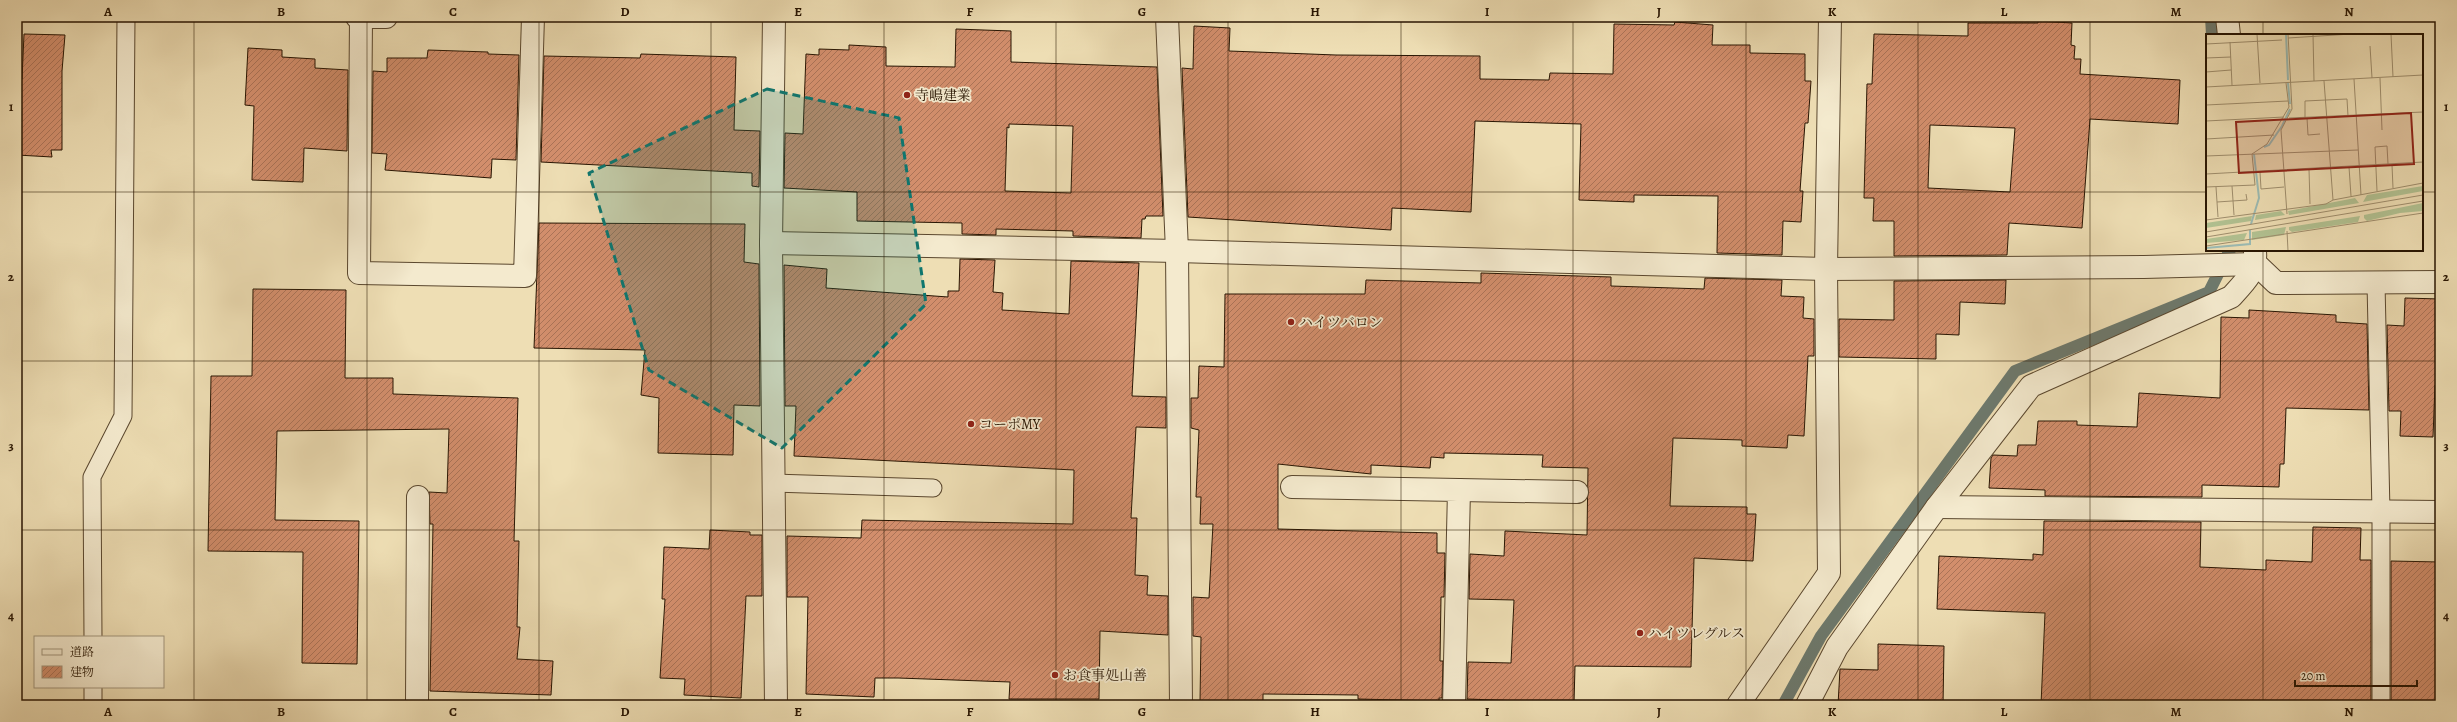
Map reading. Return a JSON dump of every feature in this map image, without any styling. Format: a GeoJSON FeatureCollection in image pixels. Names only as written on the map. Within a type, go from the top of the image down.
{"type":"FeatureCollection","features":[{"type":"Feature","properties":{"kind":"street"},"geometry":{"type":"LineString","coordinates":[[386,17],[359,17],[359,273],[525,276],[533,17]]}},
{"type":"Feature","properties":{"kind":"street"},"geometry":{"type":"LineString","coordinates":[[774,17],[772,243],[776,705]]}},
{"type":"Feature","properties":{"kind":"street"},"geometry":{"type":"LineString","coordinates":[[1167,17],[1177,250],[1181,705]]}},
{"type":"Feature","properties":{"kind":"street"},"geometry":{"type":"LineString","coordinates":[[1738,705],[1828,573],[1826,269],[1830,17]]}},
{"type":"Feature","properties":{"kind":"street"},"geometry":{"type":"LineString","coordinates":[[2227,17],[2229,34]]}},
{"type":"Feature","properties":{"kind":"street"},"geometry":{"type":"LineString","coordinates":[[772,243],[1177,250],[1826,269],[2136,268],[2255,257]]}},
{"type":"Feature","properties":{"kind":"street"},"geometry":{"type":"LineString","coordinates":[[2255,257],[2276,283],[2440,282]]}},
{"type":"Feature","properties":{"kind":"street"},"geometry":{"type":"LineString","coordinates":[[1807,705],[1837,647],[1937,507],[2031,386],[2231,297],[2246,282],[2255,257]]}},
{"type":"Feature","properties":{"kind":"street"},"geometry":{"type":"LineString","coordinates":[[1292,487],[1577,492]]}},
{"type":"Feature","properties":{"kind":"street"},"geometry":{"type":"LineString","coordinates":[[1454,705],[1458,490]]}},
{"type":"Feature","properties":{"kind":"street"},"geometry":{"type":"LineString","coordinates":[[418,497],[418,705]]}},
{"type":"Feature","properties":{"kind":"street"},"geometry":{"type":"LineString","coordinates":[[1937,507],[2440,512]]}},
{"type":"Feature","properties":{"kind":"lane"},"geometry":{"type":"LineString","coordinates":[[93,636],[92,478],[124,416],[126,17]]}},
{"type":"Feature","properties":{"kind":"lane"},"geometry":{"type":"LineString","coordinates":[[2376,283],[2381,512],[2381,705]]}},
{"type":"Feature","properties":{"kind":"lane"},"geometry":{"type":"LineString","coordinates":[[773,483],[933,488]]}},
{"type":"Feature","properties":{"kind":"lane"},"geometry":{"type":"LineString","coordinates":[[93,688],[93,705]]}},
{"type":"Feature","properties":{"kind":"highlighted area"},"geometry":{"type":"Polygon","coordinates":[[[767,89],[899,118],[926,304],[782,448],[649,370],[589,173],[767,89]]]}},
{"type":"Feature","properties":{"kind":"building"},"geometry":{"type":"Polygon","coordinates":[[[2038,21],[2072,23],[2071,45],[2075,46],[2074,59],[2081,59],[2080,74],[2180,80],[2178,124],[2090,119],[2082,228],[2009,223],[2007,255],[1894,256],[1894,221],[1873,221],[1874,198],[1864,198],[1867,84],[1872,84],[1874,34],[1968,36],[1968,23],[2038,23],[2038,21]],[[1930,125],[1928,188],[2010,192],[2015,128],[1930,125]]]}},
{"type":"Feature","properties":{"kind":"building"},"geometry":{"type":"Polygon","coordinates":[[[1675,22],[1713,25],[1712,45],[1750,45],[1750,53],[1805,54],[1805,81],[1811,81],[1808,123],[1805,123],[1800,191],[1803,191],[1801,222],[1783,221],[1782,255],[1717,253],[1718,196],[1634,195],[1634,202],[1579,200],[1581,124],[1475,121],[1471,212],[1392,208],[1391,230],[1188,217],[1182,68],[1193,69],[1194,26],[1230,28],[1229,51],[1336,55],[1480,56],[1480,79],[1549,80],[1550,73],[1613,74],[1614,24],[1674,25],[1675,22]]]}},
{"type":"Feature","properties":{"kind":"building"},"geometry":{"type":"Polygon","coordinates":[[[956,29],[1011,31],[1011,62],[1157,67],[1163,216],[1146,216],[1145,219],[1142,219],[1141,238],[1073,236],[1073,231],[996,229],[996,235],[962,234],[962,223],[857,221],[857,192],[784,188],[785,133],[803,134],[806,54],[819,55],[819,49],[849,50],[849,45],[886,47],[886,66],[955,67],[956,29]],[[1009,124],[1009,128],[1007,127],[1005,191],[1071,193],[1073,126],[1009,124]]]}},
{"type":"Feature","properties":{"kind":"building"},"geometry":{"type":"Polygon","coordinates":[[[24,34],[65,35],[62,71],[62,150],[51,150],[52,157],[17,155],[17,79],[22,79],[24,34]]]}},
{"type":"Feature","properties":{"kind":"building"},"geometry":{"type":"Polygon","coordinates":[[[248,48],[282,50],[282,57],[315,59],[315,68],[348,70],[347,151],[304,148],[303,182],[252,180],[254,106],[245,105],[248,48]]]}},
{"type":"Feature","properties":{"kind":"building"},"geometry":{"type":"Polygon","coordinates":[[[428,50],[488,52],[488,54],[519,55],[516,160],[492,159],[491,178],[385,170],[387,154],[372,153],[373,71],[387,72],[387,58],[427,58],[428,50]]]}},
{"type":"Feature","properties":{"kind":"building"},"geometry":{"type":"Polygon","coordinates":[[[641,54],[736,57],[734,130],[760,131],[759,187],[752,186],[752,173],[541,162],[544,56],[640,58],[641,54]]]}},
{"type":"Feature","properties":{"kind":"building"},"geometry":{"type":"Polygon","coordinates":[[[539,223],[745,224],[744,262],[759,264],[760,406],[734,405],[733,455],[658,453],[659,398],[641,395],[645,350],[534,348],[539,223]]]}},
{"type":"Feature","properties":{"kind":"building"},"geometry":{"type":"Polygon","coordinates":[[[960,259],[995,260],[993,292],[1003,293],[1002,310],[1069,314],[1071,261],[1139,263],[1132,396],[1166,397],[1166,428],[1136,427],[1131,518],[1137,518],[1135,575],[1148,576],[1147,595],[1168,596],[1168,635],[1100,631],[1099,699],[1009,699],[1010,682],[898,678],[875,678],[874,697],[806,694],[808,597],[787,597],[787,536],[861,538],[862,520],[1073,524],[1074,470],[794,456],[796,406],[785,406],[784,265],[827,269],[826,288],[948,297],[948,291],[959,291],[960,259]]]}},
{"type":"Feature","properties":{"kind":"building"},"geometry":{"type":"Polygon","coordinates":[[[1481,273],[1611,277],[1611,286],[1704,289],[1705,278],[1782,280],[1781,296],[1804,297],[1803,318],[1814,319],[1814,356],[1808,356],[1804,436],[1788,435],[1787,448],[1742,446],[1742,440],[1673,438],[1670,506],[1747,507],[1747,514],[1756,514],[1753,561],[1694,558],[1691,667],[1575,666],[1574,703],[1467,699],[1468,662],[1511,663],[1514,600],[1469,599],[1470,554],[1504,556],[1505,531],[1587,535],[1588,468],[1542,467],[1543,455],[1444,453],[1444,458],[1431,457],[1430,468],[1371,465],[1371,474],[1278,464],[1278,529],[1437,533],[1437,553],[1445,553],[1444,597],[1441,597],[1440,661],[1443,661],[1442,698],[1439,698],[1439,701],[1358,699],[1358,695],[1263,694],[1263,702],[1200,701],[1201,637],[1193,636],[1193,597],[1209,598],[1213,524],[1200,524],[1201,497],[1196,497],[1199,430],[1191,428],[1191,398],[1198,398],[1199,366],[1224,367],[1225,294],[1365,294],[1366,280],[1481,283],[1481,273]]]}},
{"type":"Feature","properties":{"kind":"building"},"geometry":{"type":"Polygon","coordinates":[[[2006,280],[2005,304],[1960,302],[1959,335],[1936,334],[1936,359],[1839,357],[1839,319],[1894,320],[1894,281],[2006,280]]]}},
{"type":"Feature","properties":{"kind":"building"},"geometry":{"type":"Polygon","coordinates":[[[253,289],[346,290],[345,378],[393,378],[393,394],[518,398],[514,541],[519,541],[517,627],[520,627],[517,659],[553,661],[551,695],[430,691],[433,524],[430,524],[429,492],[447,493],[449,429],[277,431],[275,520],[359,521],[357,664],[302,663],[303,552],[208,551],[211,376],[252,376],[253,289]]]}},
{"type":"Feature","properties":{"kind":"building"},"geometry":{"type":"Polygon","coordinates":[[[2405,298],[2440,299],[2440,385],[2435,385],[2433,437],[2400,436],[2401,411],[2389,411],[2387,325],[2404,326],[2405,298]]]}},
{"type":"Feature","properties":{"kind":"building"},"geometry":{"type":"Polygon","coordinates":[[[2249,310],[2336,315],[2336,322],[2367,324],[2369,410],[2286,408],[2284,464],[2280,464],[2279,487],[2202,485],[2202,497],[2045,496],[2045,490],[1989,488],[1991,458],[1993,455],[2017,456],[2018,445],[2036,445],[2038,421],[2077,421],[2077,425],[2137,427],[2139,393],[2220,398],[2221,317],[2249,318],[2249,310]]]}},
{"type":"Feature","properties":{"kind":"building"},"geometry":{"type":"Polygon","coordinates":[[[2044,521],[2201,522],[2200,567],[2266,570],[2266,560],[2312,562],[2313,527],[2361,528],[2360,560],[2371,560],[2371,705],[2041,705],[2045,613],[1937,609],[1939,556],[2033,560],[2033,554],[2043,555],[2044,521]]]}},
{"type":"Feature","properties":{"kind":"building"},"geometry":{"type":"Polygon","coordinates":[[[710,530],[750,532],[750,535],[762,535],[762,596],[746,596],[741,698],[684,695],[685,679],[660,678],[665,599],[662,599],[664,547],[709,549],[710,530]]]}},
{"type":"Feature","properties":{"kind":"building"},"geometry":{"type":"Polygon","coordinates":[[[2391,561],[2440,562],[2440,705],[2391,705],[2391,561]]]}},
{"type":"Feature","properties":{"kind":"building"},"geometry":{"type":"Polygon","coordinates":[[[1878,644],[1944,646],[1943,705],[1838,705],[1840,669],[1878,670],[1878,644]]]}},
{"type":"Feature","properties":{"kind":"waterway"},"geometry":{"type":"LineString","coordinates":[[2211,17],[2212,34]]}},
{"type":"Feature","properties":{"kind":"waterway"},"geometry":{"type":"LineString","coordinates":[[1783,705],[1821,636],[2015,371],[2209,292],[2230,251]]}},
{"type":"Feature","properties":{"kind":"place","name":"寺嶋建業"},"geometry":{"type":"Point","coordinates":[907,95]}},
{"type":"Feature","properties":{"kind":"place","name":"ハイツバロン"},"geometry":{"type":"Point","coordinates":[1291,322]}},
{"type":"Feature","properties":{"kind":"place","name":"コーポMY"},"geometry":{"type":"Point","coordinates":[971,424]}},
{"type":"Feature","properties":{"kind":"place","name":"ハイツレグルス"},"geometry":{"type":"Point","coordinates":[1640,633]}},
{"type":"Feature","properties":{"kind":"place","name":"お食事処山善"},"geometry":{"type":"Point","coordinates":[1055,675]}}]}
